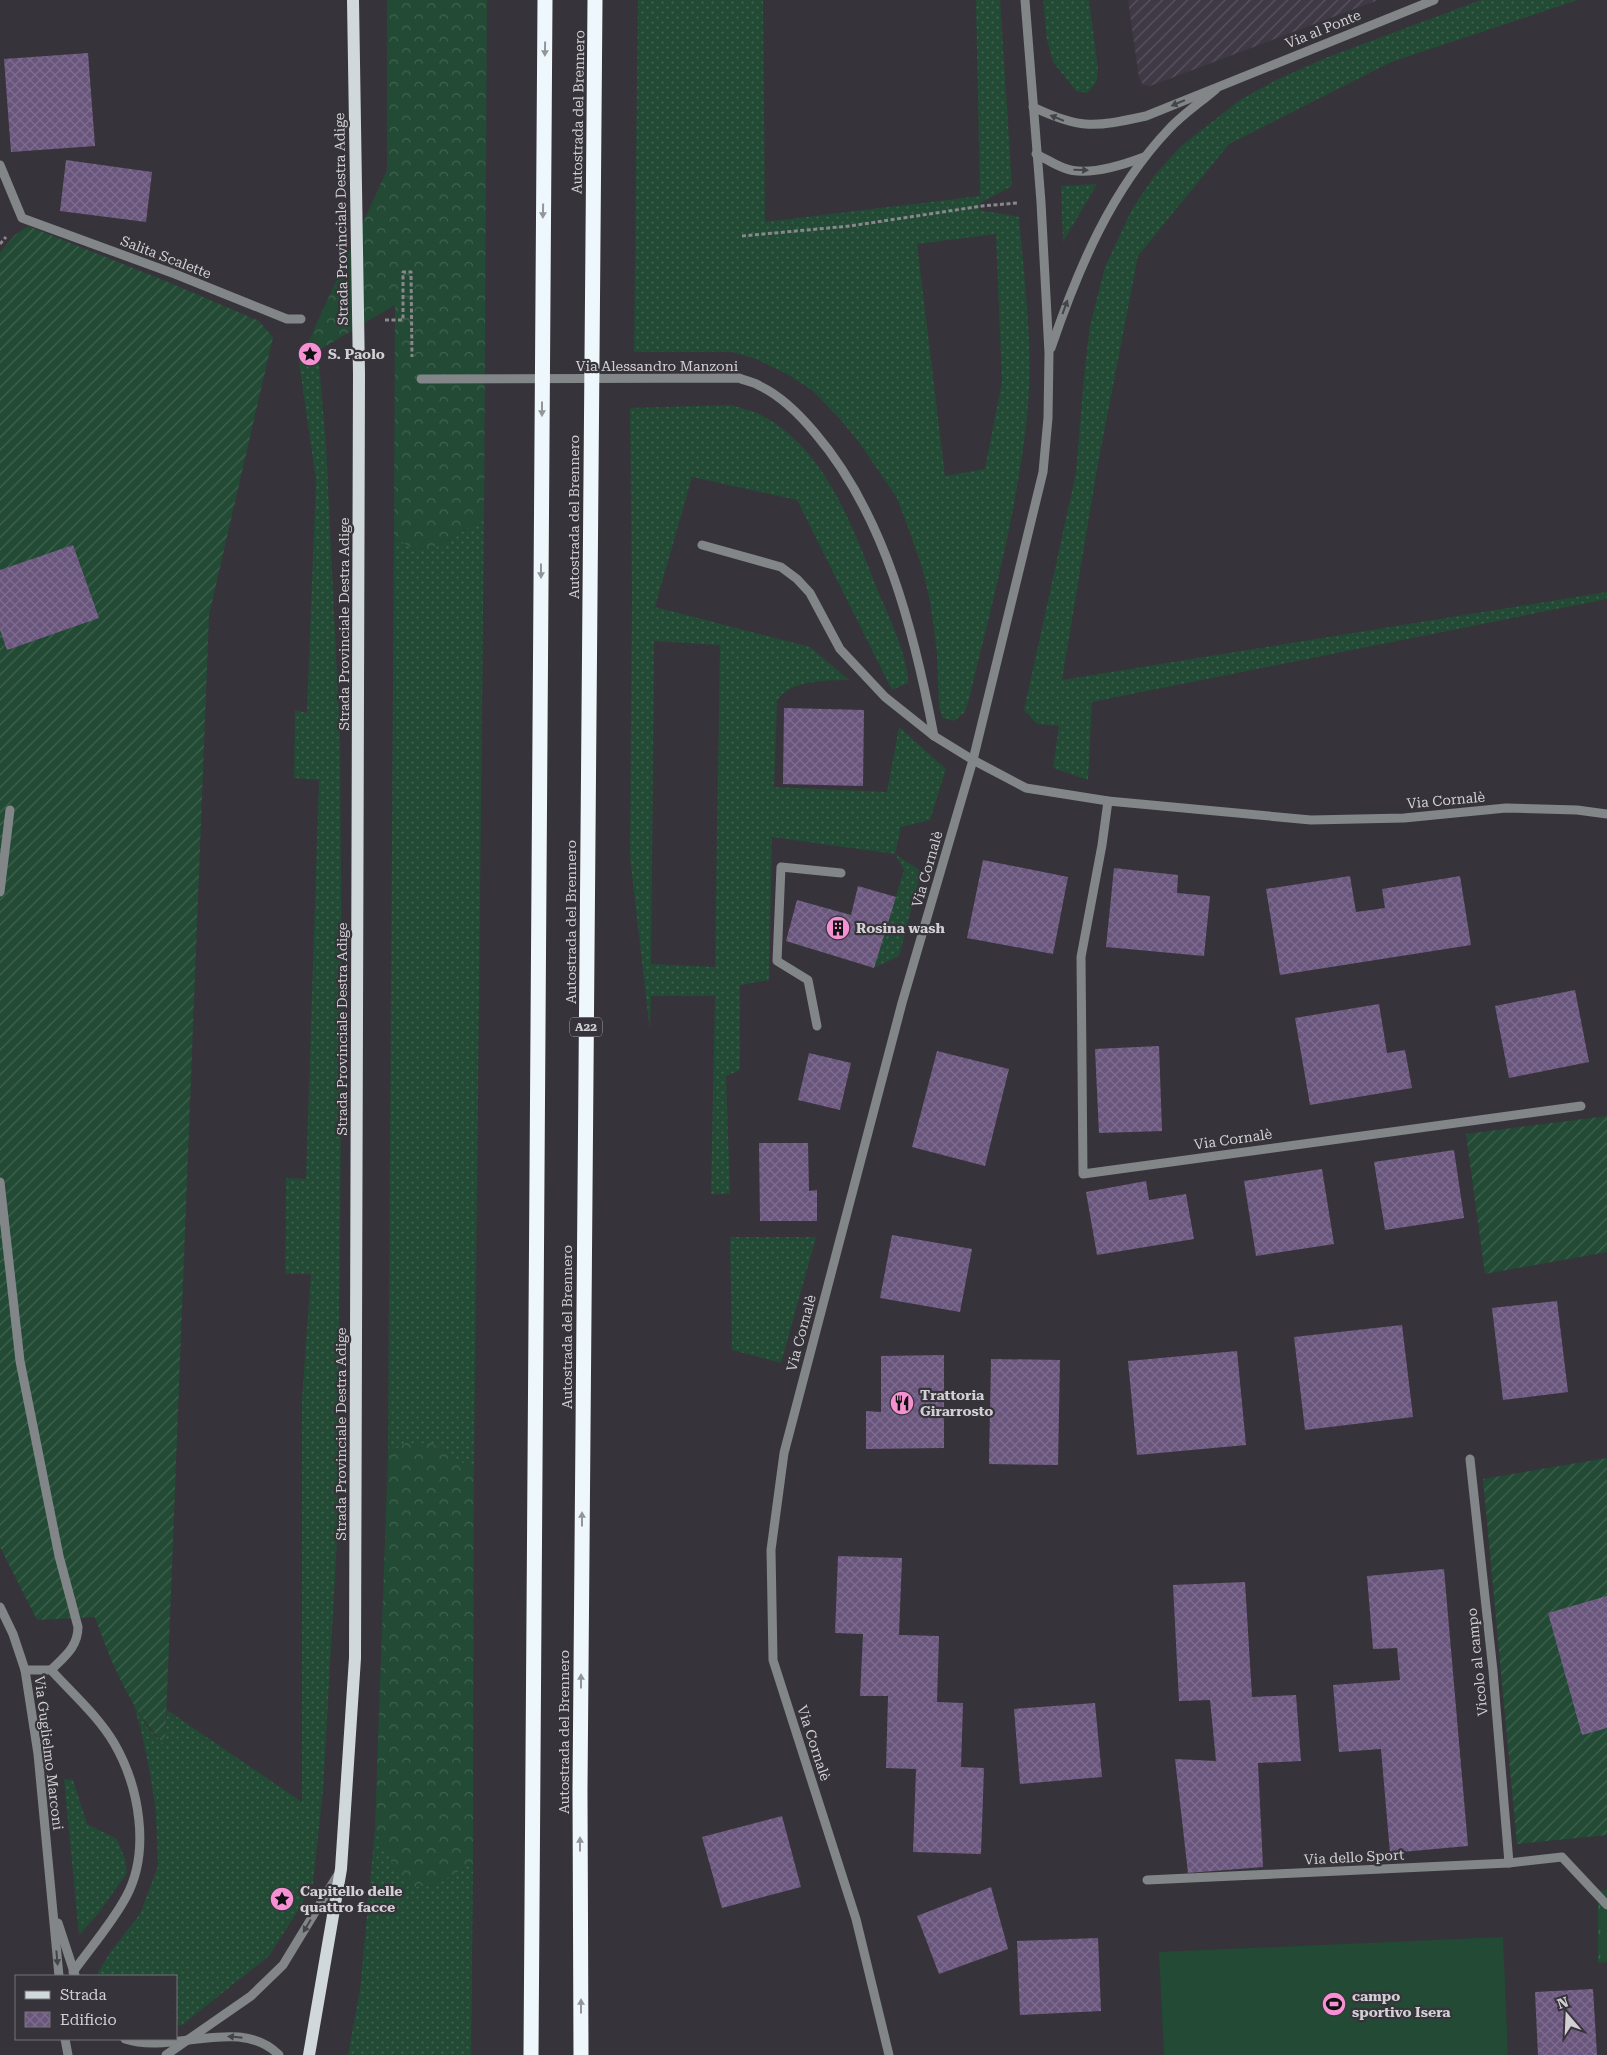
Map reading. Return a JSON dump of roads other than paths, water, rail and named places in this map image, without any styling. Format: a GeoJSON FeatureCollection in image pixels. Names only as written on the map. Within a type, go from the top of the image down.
{"type":"FeatureCollection","features":[{"type":"Feature","properties":{"kind":"highway"},"geometry":{"type":"LineString","coordinates":[[531,2055],[545,0]]}},
{"type":"Feature","properties":{"kind":"highway","name":"Autostrada del Brennero"},"geometry":{"type":"LineString","coordinates":[[581,2055],[580,1780],[595,0]]}},
{"type":"Feature","properties":{"kind":"main road","name":"Strada Provinciale Destra Adige"},"geometry":{"type":"LineString","coordinates":[[308,2055],[341,1869],[355,1658],[360,374],[353,0]]}},
{"type":"Feature","properties":{"kind":"street"},"geometry":{"type":"LineString","coordinates":[[702,545],[781,567],[797,579],[810,593],[840,649],[885,697],[934,736],[973,760],[1043,472],[1048,418],[1049,353],[1041,202],[1026,0]]}},
{"type":"Feature","properties":{"kind":"street","name":"Via al Ponte"},"geometry":{"type":"LineString","coordinates":[[1034,106],[1058,119],[1082,126],[1113,123],[1146,116],[1434,0]]}},
{"type":"Feature","properties":{"kind":"street","name":"Via al Ponte"},"geometry":{"type":"LineString","coordinates":[[1049,353],[1084,260],[1110,208],[1147,156],[1170,128],[1223,84]]}},
{"type":"Feature","properties":{"kind":"street"},"geometry":{"type":"LineString","coordinates":[[1036,154],[1065,169],[1081,171],[1112,167],[1147,156]]}},
{"type":"Feature","properties":{"kind":"street","name":"Salita Scalette"},"geometry":{"type":"LineString","coordinates":[[0,164],[22,218],[175,274],[287,319],[301,319]]}},
{"type":"Feature","properties":{"kind":"street","name":"Via Alessandro Manzoni"},"geometry":{"type":"LineString","coordinates":[[421,379],[739,378],[760,385],[775,394],[803,419],[848,476],[883,546],[917,654],[934,736]]}},
{"type":"Feature","properties":{"kind":"street","name":"Via Cornalè"},"geometry":{"type":"LineString","coordinates":[[889,2055],[856,1919],[773,1660],[771,1550],[784,1453],[902,1003],[973,760],[1026,788],[1108,801],[1311,820],[1404,818],[1506,808],[1577,810],[1607,814]]}},
{"type":"Feature","properties":{"kind":"street","name":"Via Cornalè"},"geometry":{"type":"LineString","coordinates":[[1108,801],[1102,845],[1081,957],[1083,1174],[1581,1106]]}},
{"type":"Feature","properties":{"kind":"street"},"geometry":{"type":"LineString","coordinates":[[0,892],[10,810]]}},
{"type":"Feature","properties":{"kind":"street"},"geometry":{"type":"LineString","coordinates":[[818,1026],[808,980],[777,961],[781,867],[841,873]]}},
{"type":"Feature","properties":{"kind":"street"},"geometry":{"type":"LineString","coordinates":[[0,1182],[20,1361],[59,1556],[78,1627],[78,1638],[73,1648],[51,1670],[25,1670]]}},
{"type":"Feature","properties":{"kind":"street","name":"Vicolo al campo"},"geometry":{"type":"LineString","coordinates":[[1470,1459],[1493,1671],[1509,1863]]}},
{"type":"Feature","properties":{"kind":"street","name":"Via Guglielmo Marconi"},"geometry":{"type":"LineString","coordinates":[[0,1607],[13,1634],[25,1670],[38,1754],[59,1975]]}},
{"type":"Feature","properties":{"kind":"street"},"geometry":{"type":"LineString","coordinates":[[51,1670],[113,1742],[130,1782],[138,1824],[139,1860],[135,1877],[127,1896],[74,1974]]}},
{"type":"Feature","properties":{"kind":"street","name":"Via dello Sport"},"geometry":{"type":"LineString","coordinates":[[1147,1880],[1509,1863],[1562,1856],[1607,1905]]}},
{"type":"Feature","properties":{"kind":"street"},"geometry":{"type":"LineString","coordinates":[[166,2055],[251,1996],[284,1965],[341,1869]]}},
{"type":"Feature","properties":{"kind":"street","name":"Via Guglielmo Marconi"},"geometry":{"type":"LineString","coordinates":[[52,1906],[74,1974]]}},
{"type":"Feature","properties":{"kind":"street"},"geometry":{"type":"LineString","coordinates":[[129,2040],[149,2044],[182,2043],[222,2036],[251,2039],[279,2055]]}},
{"type":"Feature","properties":{"kind":"street"},"geometry":{"type":"LineString","coordinates":[[65,2040],[68,2055]]}},
{"type":"Feature","properties":{"kind":"place","name":"S. Paolo"},"geometry":{"type":"Point","coordinates":[310,354]}},
{"type":"Feature","properties":{"kind":"place","name":"Rosina wash"},"geometry":{"type":"Point","coordinates":[838,928]}},
{"type":"Feature","properties":{"kind":"place","name":"Trattoria Girarrosto"},"geometry":{"type":"Point","coordinates":[902,1403]}},
{"type":"Feature","properties":{"kind":"place","name":"Capitello delle quattro facce"},"geometry":{"type":"Point","coordinates":[282,1899]}},
{"type":"Feature","properties":{"kind":"place","name":"campo sportivo Isera"},"geometry":{"type":"Point","coordinates":[1334,2004]}}]}
